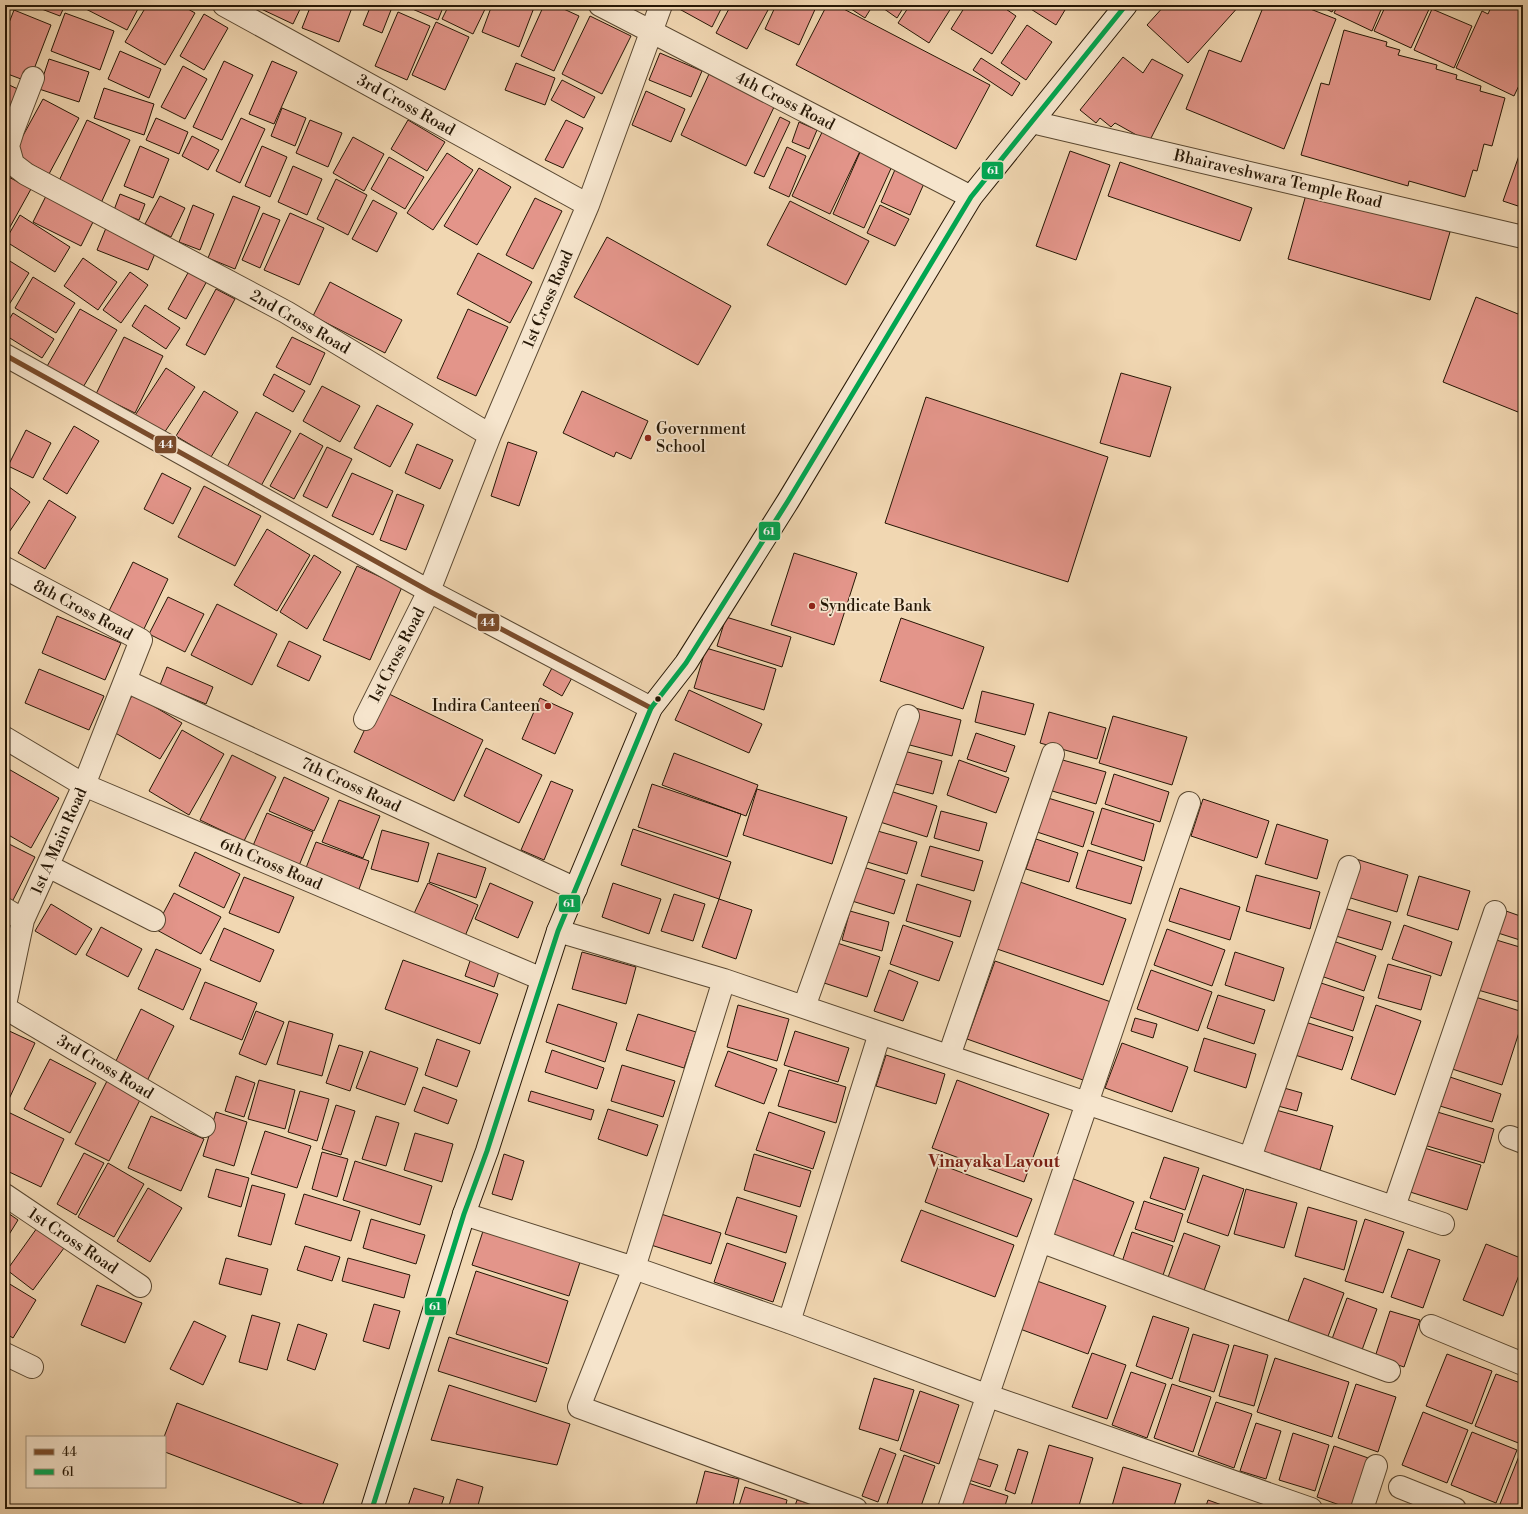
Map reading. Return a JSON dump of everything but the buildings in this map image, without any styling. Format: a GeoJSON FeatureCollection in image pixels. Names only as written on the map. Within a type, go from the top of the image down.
{"type":"FeatureCollection","features":[{"type":"Feature","properties":{"kind":"street","name":"3rd Cross Road"},"geometry":{"type":"LineString","coordinates":[[224,5],[588,205]]}},
{"type":"Feature","properties":{"kind":"street","name":"4th Cross Road"},"geometry":{"type":"LineString","coordinates":[[600,5],[971,197]]}},
{"type":"Feature","properties":{"kind":"street","name":"1st Cross Road"},"geometry":{"type":"LineString","coordinates":[[365,719],[429,591],[490,435],[588,205],[661,5]]}},
{"type":"Feature","properties":{"kind":"street"},"geometry":{"type":"LineString","coordinates":[[372,1509],[464,1214],[487,1151],[558,931],[651,708],[686,663],[785,506],[971,197],[1126,5]]}},
{"type":"Feature","properties":{"kind":"street","name":"2nd Cross Road"},"geometry":{"type":"LineString","coordinates":[[33,78],[8,146],[14,164],[26,174],[106,215],[286,312],[490,435]]}},
{"type":"Feature","properties":{"kind":"street","name":"Bhairaveshwara Temple Road"},"geometry":{"type":"LineString","coordinates":[[1032,122],[1523,237]]}},
{"type":"Feature","properties":{"kind":"street","name":"1st Cross Road"},"geometry":{"type":"LineString","coordinates":[[5,355],[429,591],[651,708]]}},
{"type":"Feature","properties":{"kind":"street","name":"8th Cross Road"},"geometry":{"type":"LineString","coordinates":[[5,568],[140,640]]}},
{"type":"Feature","properties":{"kind":"street","name":"1st A Main Road"},"geometry":{"type":"LineString","coordinates":[[5,1005],[24,920],[84,785],[126,680],[140,640]]}},
{"type":"Feature","properties":{"kind":"street","name":"7th Cross Road"},"geometry":{"type":"LineString","coordinates":[[126,680],[576,889]]}},
{"type":"Feature","properties":{"kind":"street"},"geometry":{"type":"LineString","coordinates":[[804,1007],[908,716]]}},
{"type":"Feature","properties":{"kind":"street","name":"6th Cross Road"},"geometry":{"type":"LineString","coordinates":[[5,738],[84,785],[542,979]]}},
{"type":"Feature","properties":{"kind":"street"},"geometry":{"type":"LineString","coordinates":[[949,1056],[1053,754]]}},
{"type":"Feature","properties":{"kind":"street"},"geometry":{"type":"LineString","coordinates":[[948,1509],[1189,802]]}},
{"type":"Feature","properties":{"kind":"street"},"geometry":{"type":"LineString","coordinates":[[48,866],[154,920]]}},
{"type":"Feature","properties":{"kind":"street"},"geometry":{"type":"LineString","coordinates":[[1250,1158],[1349,867]]}},
{"type":"Feature","properties":{"kind":"street"},"geometry":{"type":"LineString","coordinates":[[5,909],[24,920]]}},
{"type":"Feature","properties":{"kind":"street"},"geometry":{"type":"LineString","coordinates":[[1394,1207],[1495,912]]}},
{"type":"Feature","properties":{"kind":"street"},"geometry":{"type":"LineString","coordinates":[[558,931],[724,980],[1443,1224]]}},
{"type":"Feature","properties":{"kind":"street"},"geometry":{"type":"LineString","coordinates":[[724,980],[634,1268],[579,1407],[856,1509]]}},
{"type":"Feature","properties":{"kind":"street","name":"3rd Cross Road"},"geometry":{"type":"LineString","coordinates":[[5,1008],[204,1126]]}},
{"type":"Feature","properties":{"kind":"street"},"geometry":{"type":"LineString","coordinates":[[789,1322],[880,1033]]}},
{"type":"Feature","properties":{"kind":"street","name":"1st Cross Road"},"geometry":{"type":"LineString","coordinates":[[5,1195],[140,1286]]}},
{"type":"Feature","properties":{"kind":"street"},"geometry":{"type":"LineString","coordinates":[[464,1214],[634,1268],[789,1322],[986,1395],[1311,1509]]}},
{"type":"Feature","properties":{"kind":"street"},"geometry":{"type":"LineString","coordinates":[[1040,1241],[1389,1371]]}},
{"type":"Feature","properties":{"kind":"street"},"geometry":{"type":"LineString","coordinates":[[1431,1326],[1523,1364]]}},
{"type":"Feature","properties":{"kind":"street"},"geometry":{"type":"LineString","coordinates":[[5,1354],[32,1367]]}},
{"type":"Feature","properties":{"kind":"street"},"geometry":{"type":"LineString","coordinates":[[1362,1509],[1376,1466]]}},
{"type":"Feature","properties":{"kind":"street"},"geometry":{"type":"LineString","coordinates":[[1400,1488],[1455,1509]]}},
{"type":"Feature","properties":{"kind":"transit line","name":"61"},"geometry":{"type":"LineString","coordinates":[[372,1509],[464,1214],[487,1151],[558,931],[651,708],[686,663],[788,501],[971,197],[1126,5]]}},
{"type":"Feature","properties":{"kind":"transit line","name":"44"},"geometry":{"type":"LineString","coordinates":[[5,355],[429,591],[651,708]]}},
{"type":"Feature","properties":{"kind":"place","name":"Government School"},"geometry":{"type":"Point","coordinates":[648,438]}},
{"type":"Feature","properties":{"kind":"place","name":"Syndicate Bank"},"geometry":{"type":"Point","coordinates":[812,606]}},
{"type":"Feature","properties":{"kind":"place","name":"Indira Canteen"},"geometry":{"type":"Point","coordinates":[548,706]}},
{"type":"Feature","properties":{"kind":"district","name":"Vinayaka Layout"},"geometry":{"type":"Point","coordinates":[994,1162]}}]}
